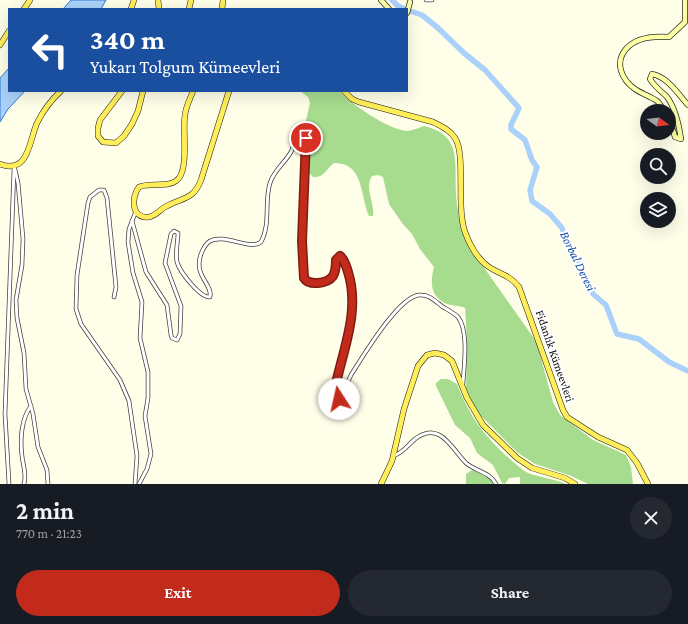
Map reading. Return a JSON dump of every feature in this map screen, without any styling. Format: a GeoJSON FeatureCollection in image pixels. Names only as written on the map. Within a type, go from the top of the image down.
{"type":"FeatureCollection","features":[{"type":"Feature","properties":{"kind":"main road"},"geometry":{"type":"LineString","coordinates":[[0,45],[8,33]]}},
{"type":"Feature","properties":{"kind":"main road"},"geometry":{"type":"LineString","coordinates":[[0,164],[14,165],[25,159],[37,123],[44,111],[60,92]]}},
{"type":"Feature","properties":{"kind":"main road"},"geometry":{"type":"LineString","coordinates":[[121,92],[98,124],[98,136],[103,142],[116,143],[124,136],[138,112],[143,92]]}},
{"type":"Feature","properties":{"kind":"main road"},"geometry":{"type":"LineString","coordinates":[[193,92],[185,115],[182,172],[177,181],[172,183],[151,184],[139,187],[133,201],[136,212],[143,216],[151,217],[168,205],[189,198],[196,191],[201,180],[229,92]]}},
{"type":"Feature","properties":{"kind":"main road","name":"Fidanlık Kümeevleri"},"geometry":{"type":"LineString","coordinates":[[345,92],[352,99],[359,102],[433,122],[444,128],[454,137],[460,154],[462,220],[469,242],[484,263],[511,278],[519,288],[546,360],[560,404],[567,417],[598,437],[627,450],[637,463],[648,484]]}},
{"type":"Feature","properties":{"kind":"main road"},"geometry":{"type":"LineString","coordinates":[[381,484],[393,456],[412,382],[418,366],[424,358],[435,353],[448,358],[454,366],[471,406],[483,426],[517,458],[532,468],[565,478],[575,484]]}},
{"type":"Feature","properties":{"kind":"street"},"geometry":{"type":"LineString","coordinates":[[381,0],[388,8]]}},
{"type":"Feature","properties":{"kind":"street"},"geometry":{"type":"LineString","coordinates":[[426,0],[432,0]]}},
{"type":"Feature","properties":{"kind":"street"},"geometry":{"type":"LineString","coordinates":[[659,104],[635,89],[626,81],[620,72],[620,62],[627,48],[637,42],[645,38],[669,37],[672,35],[685,22],[685,0]]}},
{"type":"Feature","properties":{"kind":"street"},"geometry":{"type":"LineString","coordinates":[[670,104],[668,99],[655,87],[650,79],[652,74],[659,76],[677,91],[688,105]]}},
{"type":"Feature","properties":{"kind":"street"},"geometry":{"type":"LineString","coordinates":[[676,117],[681,139],[676,137]]}},
{"type":"Feature","properties":{"kind":"street"},"geometry":{"type":"LineString","coordinates":[[132,221],[143,262],[151,282],[165,301],[168,311],[171,335],[172,338],[177,340],[180,334],[181,306],[165,263],[171,234],[174,231],[178,233],[177,257],[181,270],[205,297],[210,297],[211,294],[202,277],[199,267],[200,258],[205,246],[209,242],[217,240],[230,240],[254,245],[261,242],[266,225],[267,196],[271,179],[276,170],[291,152],[297,131],[303,130],[307,144],[302,241],[304,278],[306,281],[312,283],[329,279],[334,274],[336,260],[340,256],[345,262],[352,288],[353,303],[344,356],[336,381],[335,398],[339,399],[345,392],[350,377],[382,328],[408,301],[419,295],[430,297],[456,316],[461,323],[464,344],[462,387]]}},
{"type":"Feature","properties":{"kind":"street"},"geometry":{"type":"LineString","coordinates":[[14,165],[18,183],[23,239],[22,265],[16,300],[17,318],[24,353],[26,389],[31,406],[38,447],[47,470],[48,484]]}},
{"type":"Feature","properties":{"kind":"street"},"geometry":{"type":"LineString","coordinates":[[9,484],[5,414],[14,165]]}},
{"type":"Feature","properties":{"kind":"street"},"geometry":{"type":"LineString","coordinates":[[114,297],[116,287],[107,198],[104,190],[99,190],[90,196],[88,203],[76,275],[76,309],[81,324],[120,380],[129,401],[137,456],[135,484]]}},
{"type":"Feature","properties":{"kind":"street"},"geometry":{"type":"LineString","coordinates":[[136,212],[129,229],[128,242],[133,273],[142,302],[140,338],[148,372],[148,398],[145,416],[151,446],[150,462],[139,484]]}},
{"type":"Feature","properties":{"kind":"street"},"geometry":{"type":"LineString","coordinates":[[24,484],[26,476],[22,453],[23,424],[26,414],[31,406]]}},
{"type":"Feature","properties":{"kind":"street"},"geometry":{"type":"LineString","coordinates":[[393,456],[400,453],[419,437],[432,433],[449,441],[470,465],[490,476],[496,484]]}},
{"type":"Feature","properties":{"kind":"green space"},"geometry":{"type":"Polygon","coordinates":[[[301,92],[340,92],[361,109],[390,126],[406,131],[424,126],[436,130],[445,136],[451,143],[455,161],[457,206],[460,224],[466,242],[537,344],[553,402],[560,415],[593,440],[626,455],[631,467],[633,484],[588,484],[569,475],[535,464],[518,453],[476,410],[466,388],[467,340],[465,308],[447,304],[437,298],[432,284],[434,267],[420,249],[412,234],[402,223],[389,204],[383,177],[378,175],[372,176],[370,181],[369,191],[373,206],[373,216],[369,216],[356,174],[351,168],[344,164],[334,163],[325,173],[320,176],[313,177],[309,173],[309,139],[305,125],[310,103],[308,97],[301,92]]]}},
{"type":"Feature","properties":{"kind":"green space"},"geometry":{"type":"Polygon","coordinates":[[[441,379],[448,379],[457,384],[467,406],[485,434],[519,467],[528,473],[566,484],[520,484],[520,477],[509,478],[505,484],[502,483],[493,465],[477,453],[470,438],[455,425],[436,386],[436,383],[441,379]]]}},
{"type":"Feature","properties":{"kind":"green space"},"geometry":{"type":"Polygon","coordinates":[[[472,470],[483,474],[495,484],[466,484],[466,474],[472,470]]]}},
{"type":"Feature","properties":{"kind":"water"},"geometry":{"type":"Polygon","coordinates":[[[71,0],[106,0],[102,8],[64,8],[71,0]]]}},
{"type":"Feature","properties":{"kind":"water"},"geometry":{"type":"Polygon","coordinates":[[[8,69],[8,92],[24,92],[8,109],[0,122],[0,78],[8,69]]]}},
{"type":"Feature","properties":{"kind":"waterway","name":"Borbal Deresi"},"geometry":{"type":"LineString","coordinates":[[392,0],[398,6],[403,8]]}},
{"type":"Feature","properties":{"kind":"waterway","name":"Borbal Deresi"},"geometry":{"type":"LineString","coordinates":[[408,10],[422,15],[438,28],[464,53],[485,70],[519,108],[511,125],[511,129],[525,140],[532,160],[537,167],[530,190],[532,201],[550,214],[562,228],[567,245],[578,260],[593,294],[606,305],[617,334],[639,339],[669,362],[688,371]]}},
{"type":"Feature","properties":{"kind":"route"},"geometry":{"type":"LineString","coordinates":[[306,138],[307,156],[302,241],[303,275],[306,281],[312,283],[322,282],[329,279],[334,274],[337,257],[340,256],[345,262],[353,295],[344,356],[337,375],[334,393],[335,398],[339,399]]}}]}
